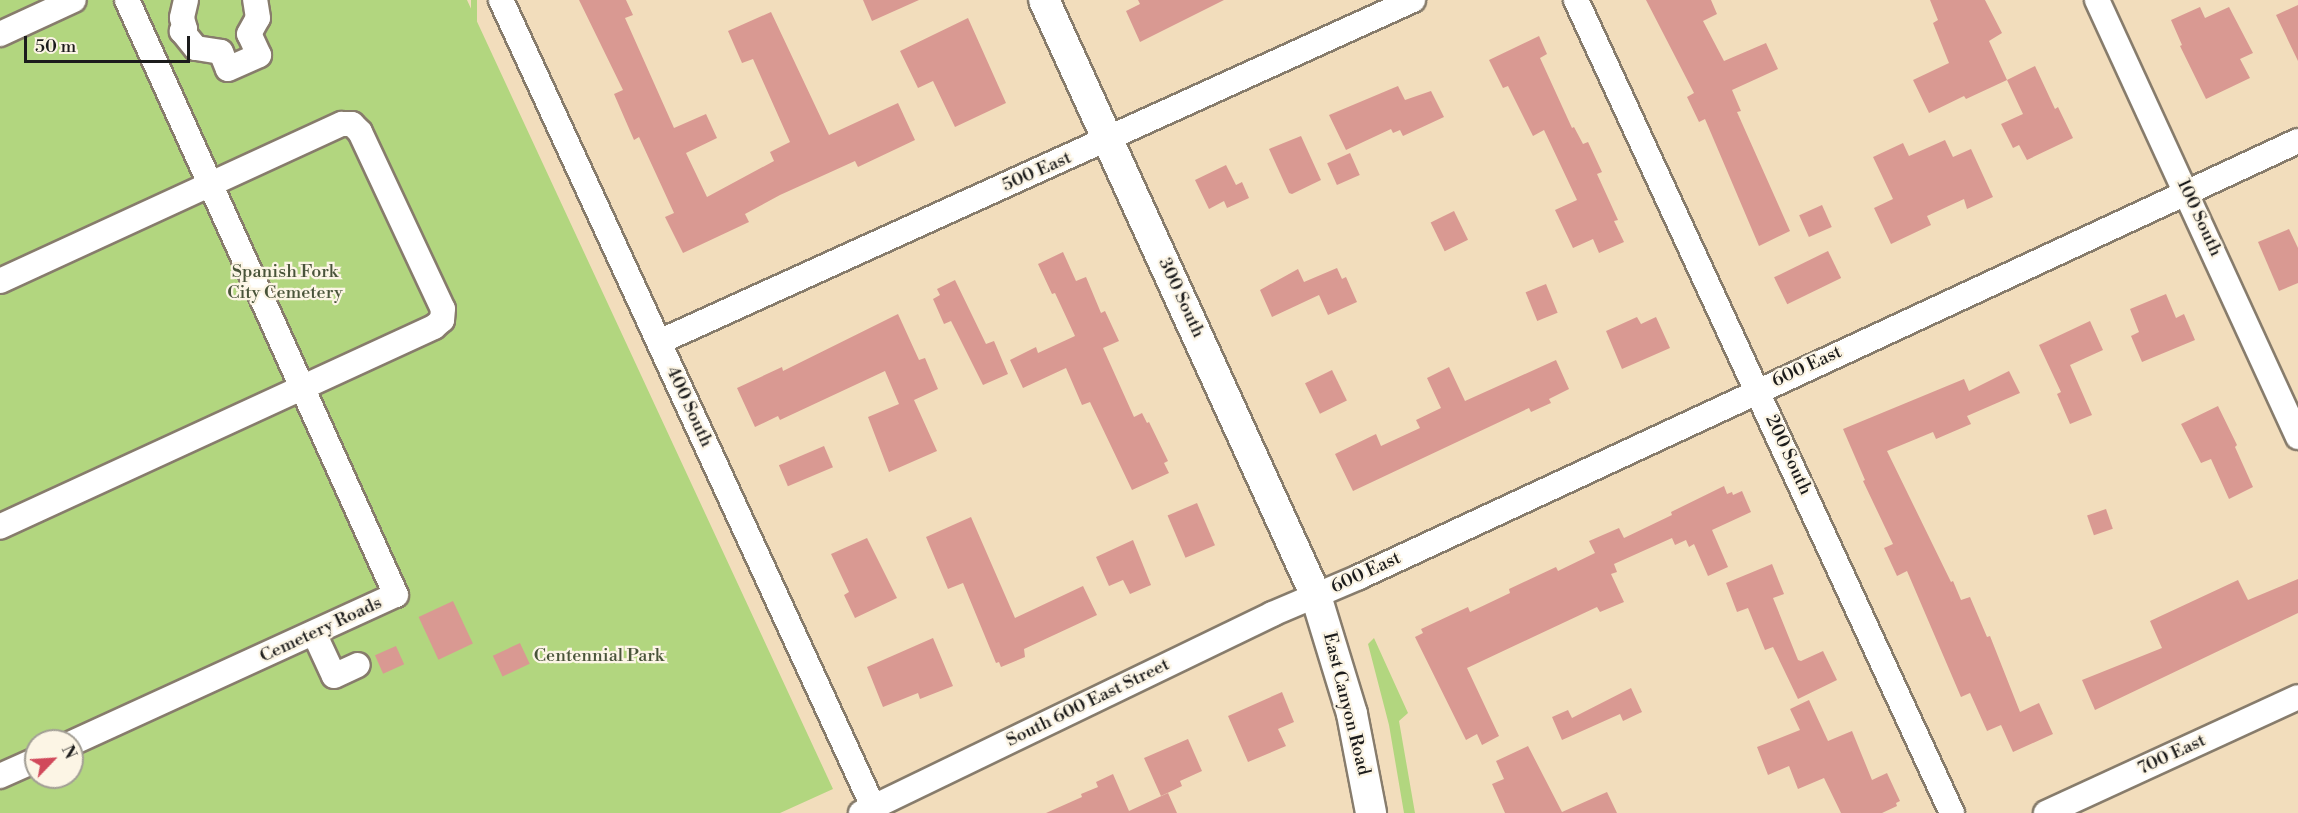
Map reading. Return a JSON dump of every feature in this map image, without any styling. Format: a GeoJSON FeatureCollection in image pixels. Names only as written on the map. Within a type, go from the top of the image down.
{"type":"FeatureCollection","features":[{"type":"Feature","properties":{"kind":"main road","name":"300 South"},"geometry":{"type":"LineString","coordinates":[[1044,0],[1316,596]]}},
{"type":"Feature","properties":{"kind":"main road","name":"East Canyon Road"},"geometry":{"type":"LineString","coordinates":[[1316,596],[1352,714],[1371,813]]}},
{"type":"Feature","properties":{"kind":"street"},"geometry":{"type":"LineString","coordinates":[[0,34],[74,0]]}},
{"type":"Feature","properties":{"kind":"street","name":"Cemetery Roads"},"geometry":{"type":"LineString","coordinates":[[84,738],[396,595],[127,0]]}},
{"type":"Feature","properties":{"kind":"street"},"geometry":{"type":"LineString","coordinates":[[186,0],[182,18],[185,29],[182,31],[196,48],[221,52],[228,69],[259,55],[249,34],[258,18],[255,0]]}},
{"type":"Feature","properties":{"kind":"street","name":"400 South"},"geometry":{"type":"LineString","coordinates":[[501,0],[871,811]]}},
{"type":"Feature","properties":{"kind":"street","name":"500 East"},"geometry":{"type":"LineString","coordinates":[[659,342],[1413,0]]}},
{"type":"Feature","properties":{"kind":"street","name":"200 South"},"geometry":{"type":"LineString","coordinates":[[1576,0],[1952,813]]}},
{"type":"Feature","properties":{"kind":"street","name":"100 South"},"geometry":{"type":"LineString","coordinates":[[2097,0],[2298,437]]}},
{"type":"Feature","properties":{"kind":"street"},"geometry":{"type":"LineString","coordinates":[[0,281],[342,124],[352,124],[360,132],[443,309],[442,320],[434,327],[0,526]]}},
{"type":"Feature","properties":{"kind":"street","name":"600 East"},"geometry":{"type":"LineString","coordinates":[[1316,596],[2298,141]]}},
{"type":"Feature","properties":{"kind":"street","name":"South 600 East Street"},"geometry":{"type":"LineString","coordinates":[[871,811],[1272,614],[1316,596]]}},
{"type":"Feature","properties":{"kind":"street"},"geometry":{"type":"LineString","coordinates":[[314,633],[334,676],[358,665]]}},
{"type":"Feature","properties":{"kind":"street","name":"700 East"},"geometry":{"type":"LineString","coordinates":[[2046,813],[2298,697]]}},
{"type":"Feature","properties":{"kind":"street"},"geometry":{"type":"LineString","coordinates":[[0,776],[24,765]]}},
{"type":"Feature","properties":{"kind":"green space","name":"Spanish Fork City Cemetery"},"geometry":{"type":"Polygon","coordinates":[[[0,0],[467,0],[833,789],[780,813],[0,813],[0,0]]]}},
{"type":"Feature","properties":{"kind":"green space"},"geometry":{"type":"Polygon","coordinates":[[[471,0],[477,0],[477,424],[471,424],[471,0]]]}},
{"type":"Feature","properties":{"kind":"green space"},"geometry":{"type":"Polygon","coordinates":[[[1374,638],[1408,713],[1399,721],[1415,813],[1404,813],[1389,725],[1368,644],[1374,638]]]}},
{"type":"Feature","properties":{"kind":"building"},"geometry":{"type":"Polygon","coordinates":[[[579,0],[626,0],[633,15],[625,18],[674,128],[706,114],[717,138],[686,153],[707,197],[774,161],[770,152],[790,142],[753,59],[742,63],[728,31],[771,12],[829,135],[898,103],[915,140],[858,167],[855,161],[780,195],[745,214],[749,222],[683,253],[665,217],[674,213],[639,137],[634,140],[614,94],[623,90],[579,0]]]}},
{"type":"Feature","properties":{"kind":"building"},"geometry":{"type":"Polygon","coordinates":[[[863,0],[919,0],[872,21],[863,0]]]}},
{"type":"Feature","properties":{"kind":"building"},"geometry":{"type":"Polygon","coordinates":[[[1138,0],[1224,0],[1140,42],[1126,11],[1140,4],[1138,0]]]}},
{"type":"Feature","properties":{"kind":"building"},"geometry":{"type":"Polygon","coordinates":[[[1646,0],[1711,0],[1717,14],[1703,21],[1724,61],[1766,43],[1778,69],[1732,90],[1741,111],[1737,112],[1790,231],[1759,246],[1705,119],[1699,122],[1687,97],[1694,93],[1646,0]]]}},
{"type":"Feature","properties":{"kind":"building"},"geometry":{"type":"Polygon","coordinates":[[[1930,0],[1985,0],[2002,33],[1989,41],[2007,80],[1966,99],[1964,96],[1929,113],[1913,80],[1949,63],[1933,23],[1938,20],[1930,0]]]}},
{"type":"Feature","properties":{"kind":"building"},"geometry":{"type":"Polygon","coordinates":[[[2298,5],[2298,61],[2276,15],[2298,5]]]}},
{"type":"Feature","properties":{"kind":"building"},"geometry":{"type":"Polygon","coordinates":[[[2200,7],[2205,18],[2229,7],[2253,53],[2240,59],[2250,78],[2206,99],[2180,46],[2182,45],[2171,20],[2200,7]]]}},
{"type":"Feature","properties":{"kind":"building"},"geometry":{"type":"Polygon","coordinates":[[[968,18],[1006,103],[955,127],[933,81],[918,88],[900,51],[968,18]]]}},
{"type":"Feature","properties":{"kind":"building"},"geometry":{"type":"Polygon","coordinates":[[[1539,36],[1547,54],[1540,58],[1572,128],[1574,127],[1583,144],[1588,142],[1602,172],[1597,174],[1618,220],[1614,221],[1624,242],[1599,253],[1593,239],[1573,248],[1555,210],[1577,200],[1544,130],[1533,136],[1508,86],[1503,88],[1489,60],[1539,36]]]}},
{"type":"Feature","properties":{"kind":"building"},"geometry":{"type":"Polygon","coordinates":[[[2035,66],[2055,109],[2058,107],[2073,138],[2027,160],[2019,145],[2013,148],[2001,124],[2023,114],[2007,80],[2035,66]]]}},
{"type":"Feature","properties":{"kind":"building"},"geometry":{"type":"Polygon","coordinates":[[[1398,86],[1405,100],[1431,91],[1444,117],[1403,136],[1400,130],[1393,133],[1391,129],[1346,150],[1329,115],[1398,86]]]}},
{"type":"Feature","properties":{"kind":"building"},"geometry":{"type":"Polygon","coordinates":[[[1301,136],[1321,180],[1292,194],[1289,193],[1269,149],[1301,136]]]}},
{"type":"Feature","properties":{"kind":"building"},"geometry":{"type":"Polygon","coordinates":[[[1945,140],[1953,157],[1971,149],[1993,197],[1967,209],[1964,199],[1927,216],[1931,225],[1891,244],[1874,208],[1893,199],[1873,157],[1903,143],[1909,156],[1945,140]]]}},
{"type":"Feature","properties":{"kind":"building"},"geometry":{"type":"Polygon","coordinates":[[[1350,153],[1360,175],[1337,185],[1327,163],[1350,153]]]}},
{"type":"Feature","properties":{"kind":"building"},"geometry":{"type":"Polygon","coordinates":[[[1226,165],[1236,185],[1242,182],[1249,198],[1227,208],[1224,201],[1209,209],[1195,180],[1226,165]]]}},
{"type":"Feature","properties":{"kind":"building"},"geometry":{"type":"Polygon","coordinates":[[[1822,205],[1832,227],[1809,237],[1799,215],[1822,205]]]}},
{"type":"Feature","properties":{"kind":"building"},"geometry":{"type":"Polygon","coordinates":[[[1454,211],[1468,240],[1445,251],[1431,222],[1454,211]]]}},
{"type":"Feature","properties":{"kind":"building"},"geometry":{"type":"Polygon","coordinates":[[[2289,229],[2298,248],[2298,283],[2279,291],[2258,242],[2289,229]]]}},
{"type":"Feature","properties":{"kind":"building"},"geometry":{"type":"Polygon","coordinates":[[[1828,251],[1841,278],[1787,304],[1774,277],[1828,251]]]}},
{"type":"Feature","properties":{"kind":"building"},"geometry":{"type":"Polygon","coordinates":[[[1063,252],[1076,281],[1086,277],[1101,313],[1105,311],[1119,341],[1103,348],[1134,417],[1142,413],[1147,423],[1149,422],[1168,461],[1164,463],[1169,473],[1132,490],[1090,402],[1082,405],[1066,368],[1023,388],[1010,360],[1036,347],[1038,353],[1075,336],[1055,293],[1052,294],[1038,264],[1063,252]]]}},
{"type":"Feature","properties":{"kind":"building"},"geometry":{"type":"Polygon","coordinates":[[[1337,268],[1342,279],[1346,277],[1357,302],[1328,315],[1319,295],[1272,317],[1260,290],[1298,269],[1304,282],[1337,268]]]}},
{"type":"Feature","properties":{"kind":"building"},"geometry":{"type":"Polygon","coordinates":[[[955,280],[986,344],[994,341],[1008,374],[983,385],[951,321],[944,324],[933,299],[940,295],[937,289],[955,280]]]}},
{"type":"Feature","properties":{"kind":"building"},"geometry":{"type":"Polygon","coordinates":[[[1546,284],[1558,313],[1537,321],[1526,292],[1546,284]]]}},
{"type":"Feature","properties":{"kind":"building"},"geometry":{"type":"Polygon","coordinates":[[[2166,294],[2176,318],[2184,314],[2195,340],[2142,362],[2131,336],[2139,332],[2130,309],[2166,294]]]}},
{"type":"Feature","properties":{"kind":"building"},"geometry":{"type":"Polygon","coordinates":[[[898,314],[919,360],[925,358],[938,389],[914,400],[937,451],[889,472],[868,417],[899,404],[885,371],[780,420],[778,416],[755,427],[737,388],[782,367],[783,371],[898,314]]]}},
{"type":"Feature","properties":{"kind":"building"},"geometry":{"type":"Polygon","coordinates":[[[1637,317],[1641,324],[1656,317],[1670,348],[1622,369],[1606,331],[1637,317]]]}},
{"type":"Feature","properties":{"kind":"building"},"geometry":{"type":"Polygon","coordinates":[[[2090,321],[2103,350],[2070,365],[2092,415],[2070,424],[2057,394],[2061,392],[2039,345],[2090,321]]]}},
{"type":"Feature","properties":{"kind":"building"},"geometry":{"type":"Polygon","coordinates":[[[1556,360],[1569,389],[1549,399],[1551,403],[1531,412],[1529,408],[1353,491],[1335,454],[1376,434],[1381,446],[1420,428],[1416,420],[1441,408],[1427,378],[1449,367],[1465,401],[1556,360]]]}},
{"type":"Feature","properties":{"kind":"building"},"geometry":{"type":"Polygon","coordinates":[[[1332,370],[1347,401],[1320,414],[1305,383],[1332,370]]]}},
{"type":"Feature","properties":{"kind":"building"},"geometry":{"type":"Polygon","coordinates":[[[2009,371],[2020,393],[1967,416],[1971,424],[1936,439],[1933,432],[1887,451],[1961,600],[1970,597],[1987,637],[1990,636],[2020,712],[2039,703],[2053,734],[2013,752],[2001,725],[1987,731],[1970,693],[1961,697],[1907,571],[1897,576],[1884,548],[1893,544],[1863,481],[1865,480],[1843,429],[1964,379],[1969,391],[2009,371]]]}},
{"type":"Feature","properties":{"kind":"building"},"geometry":{"type":"Polygon","coordinates":[[[2218,406],[2237,445],[2235,447],[2253,487],[2229,499],[2211,459],[2201,463],[2181,424],[2218,406]]]}},
{"type":"Feature","properties":{"kind":"building"},"geometry":{"type":"Polygon","coordinates":[[[824,446],[833,467],[788,486],[779,465],[824,446]]]}},
{"type":"Feature","properties":{"kind":"building"},"geometry":{"type":"Polygon","coordinates":[[[1724,486],[1727,494],[1732,492],[1733,495],[1742,491],[1751,512],[1712,530],[1728,567],[1708,576],[1694,544],[1689,547],[1686,540],[1675,545],[1672,538],[1614,564],[1617,572],[1611,574],[1624,602],[1600,612],[1597,607],[1467,668],[1499,736],[1482,745],[1477,734],[1466,740],[1415,637],[1423,633],[1421,629],[1468,607],[1470,612],[1510,593],[1509,589],[1556,567],[1558,571],[1595,553],[1589,541],[1619,528],[1624,538],[1724,486]]]}},
{"type":"Feature","properties":{"kind":"building"},"geometry":{"type":"Polygon","coordinates":[[[1197,503],[1215,545],[1186,558],[1168,516],[1197,503]]]}},
{"type":"Feature","properties":{"kind":"building"},"geometry":{"type":"Polygon","coordinates":[[[2106,509],[2113,529],[2094,535],[2087,516],[2106,509]]]}},
{"type":"Feature","properties":{"kind":"building"},"geometry":{"type":"Polygon","coordinates":[[[971,517],[1015,618],[1083,586],[1097,615],[1024,649],[1025,657],[1001,667],[999,662],[996,663],[963,583],[948,589],[926,537],[971,517]]]}},
{"type":"Feature","properties":{"kind":"building"},"geometry":{"type":"Polygon","coordinates":[[[867,538],[897,598],[855,618],[844,595],[849,592],[831,554],[867,538]]]}},
{"type":"Feature","properties":{"kind":"building"},"geometry":{"type":"Polygon","coordinates":[[[1133,540],[1151,585],[1130,594],[1123,580],[1109,586],[1096,557],[1133,540]]]}},
{"type":"Feature","properties":{"kind":"building"},"geometry":{"type":"Polygon","coordinates":[[[1772,564],[1784,594],[1773,598],[1798,660],[1801,661],[1823,651],[1837,680],[1798,699],[1773,647],[1765,650],[1748,608],[1737,612],[1726,583],[1772,564]]]}},
{"type":"Feature","properties":{"kind":"building"},"geometry":{"type":"Polygon","coordinates":[[[2298,579],[2298,613],[2095,710],[2082,680],[2162,648],[2150,621],[2238,580],[2248,600],[2298,579]]]}},
{"type":"Feature","properties":{"kind":"building"},"geometry":{"type":"Polygon","coordinates":[[[453,601],[473,644],[438,660],[419,617],[453,601]]]}},
{"type":"Feature","properties":{"kind":"building"},"geometry":{"type":"Polygon","coordinates":[[[933,638],[953,686],[920,699],[918,693],[883,707],[867,667],[933,638]]]}},
{"type":"Feature","properties":{"kind":"building"},"geometry":{"type":"Polygon","coordinates":[[[520,643],[530,664],[503,677],[493,656],[520,643]]]}},
{"type":"Feature","properties":{"kind":"building"},"geometry":{"type":"Polygon","coordinates":[[[396,646],[404,664],[383,674],[375,655],[396,646]]]}},
{"type":"Feature","properties":{"kind":"building"},"geometry":{"type":"Polygon","coordinates":[[[1631,688],[1642,712],[1623,721],[1620,714],[1562,740],[1552,717],[1568,710],[1572,718],[1631,688]]]}},
{"type":"Feature","properties":{"kind":"building"},"geometry":{"type":"Polygon","coordinates":[[[1282,692],[1294,722],[1278,729],[1286,746],[1248,762],[1228,716],[1282,692]]]}},
{"type":"Feature","properties":{"kind":"building"},"geometry":{"type":"Polygon","coordinates":[[[1809,700],[1828,741],[1852,731],[1872,780],[1887,773],[1900,801],[1896,803],[1897,806],[1882,813],[1841,813],[1824,778],[1798,789],[1789,766],[1768,775],[1757,747],[1800,730],[1790,709],[1809,700]]]}},
{"type":"Feature","properties":{"kind":"building"},"geometry":{"type":"Polygon","coordinates":[[[1188,739],[1202,771],[1180,781],[1182,786],[1161,796],[1144,758],[1188,739]]]}},
{"type":"Feature","properties":{"kind":"building"},"geometry":{"type":"Polygon","coordinates":[[[1528,746],[1562,812],[1607,792],[1617,813],[1505,813],[1492,784],[1504,779],[1496,761],[1528,746]]]}},
{"type":"Feature","properties":{"kind":"building"},"geometry":{"type":"Polygon","coordinates":[[[1113,774],[1129,811],[1168,793],[1177,813],[1046,813],[1082,797],[1081,794],[1098,787],[1096,782],[1113,774]]]}},
{"type":"Feature","properties":{"kind":"park label","name":"Centennial Park"},"geometry":{"type":"Point","coordinates":[599,656]}}]}
